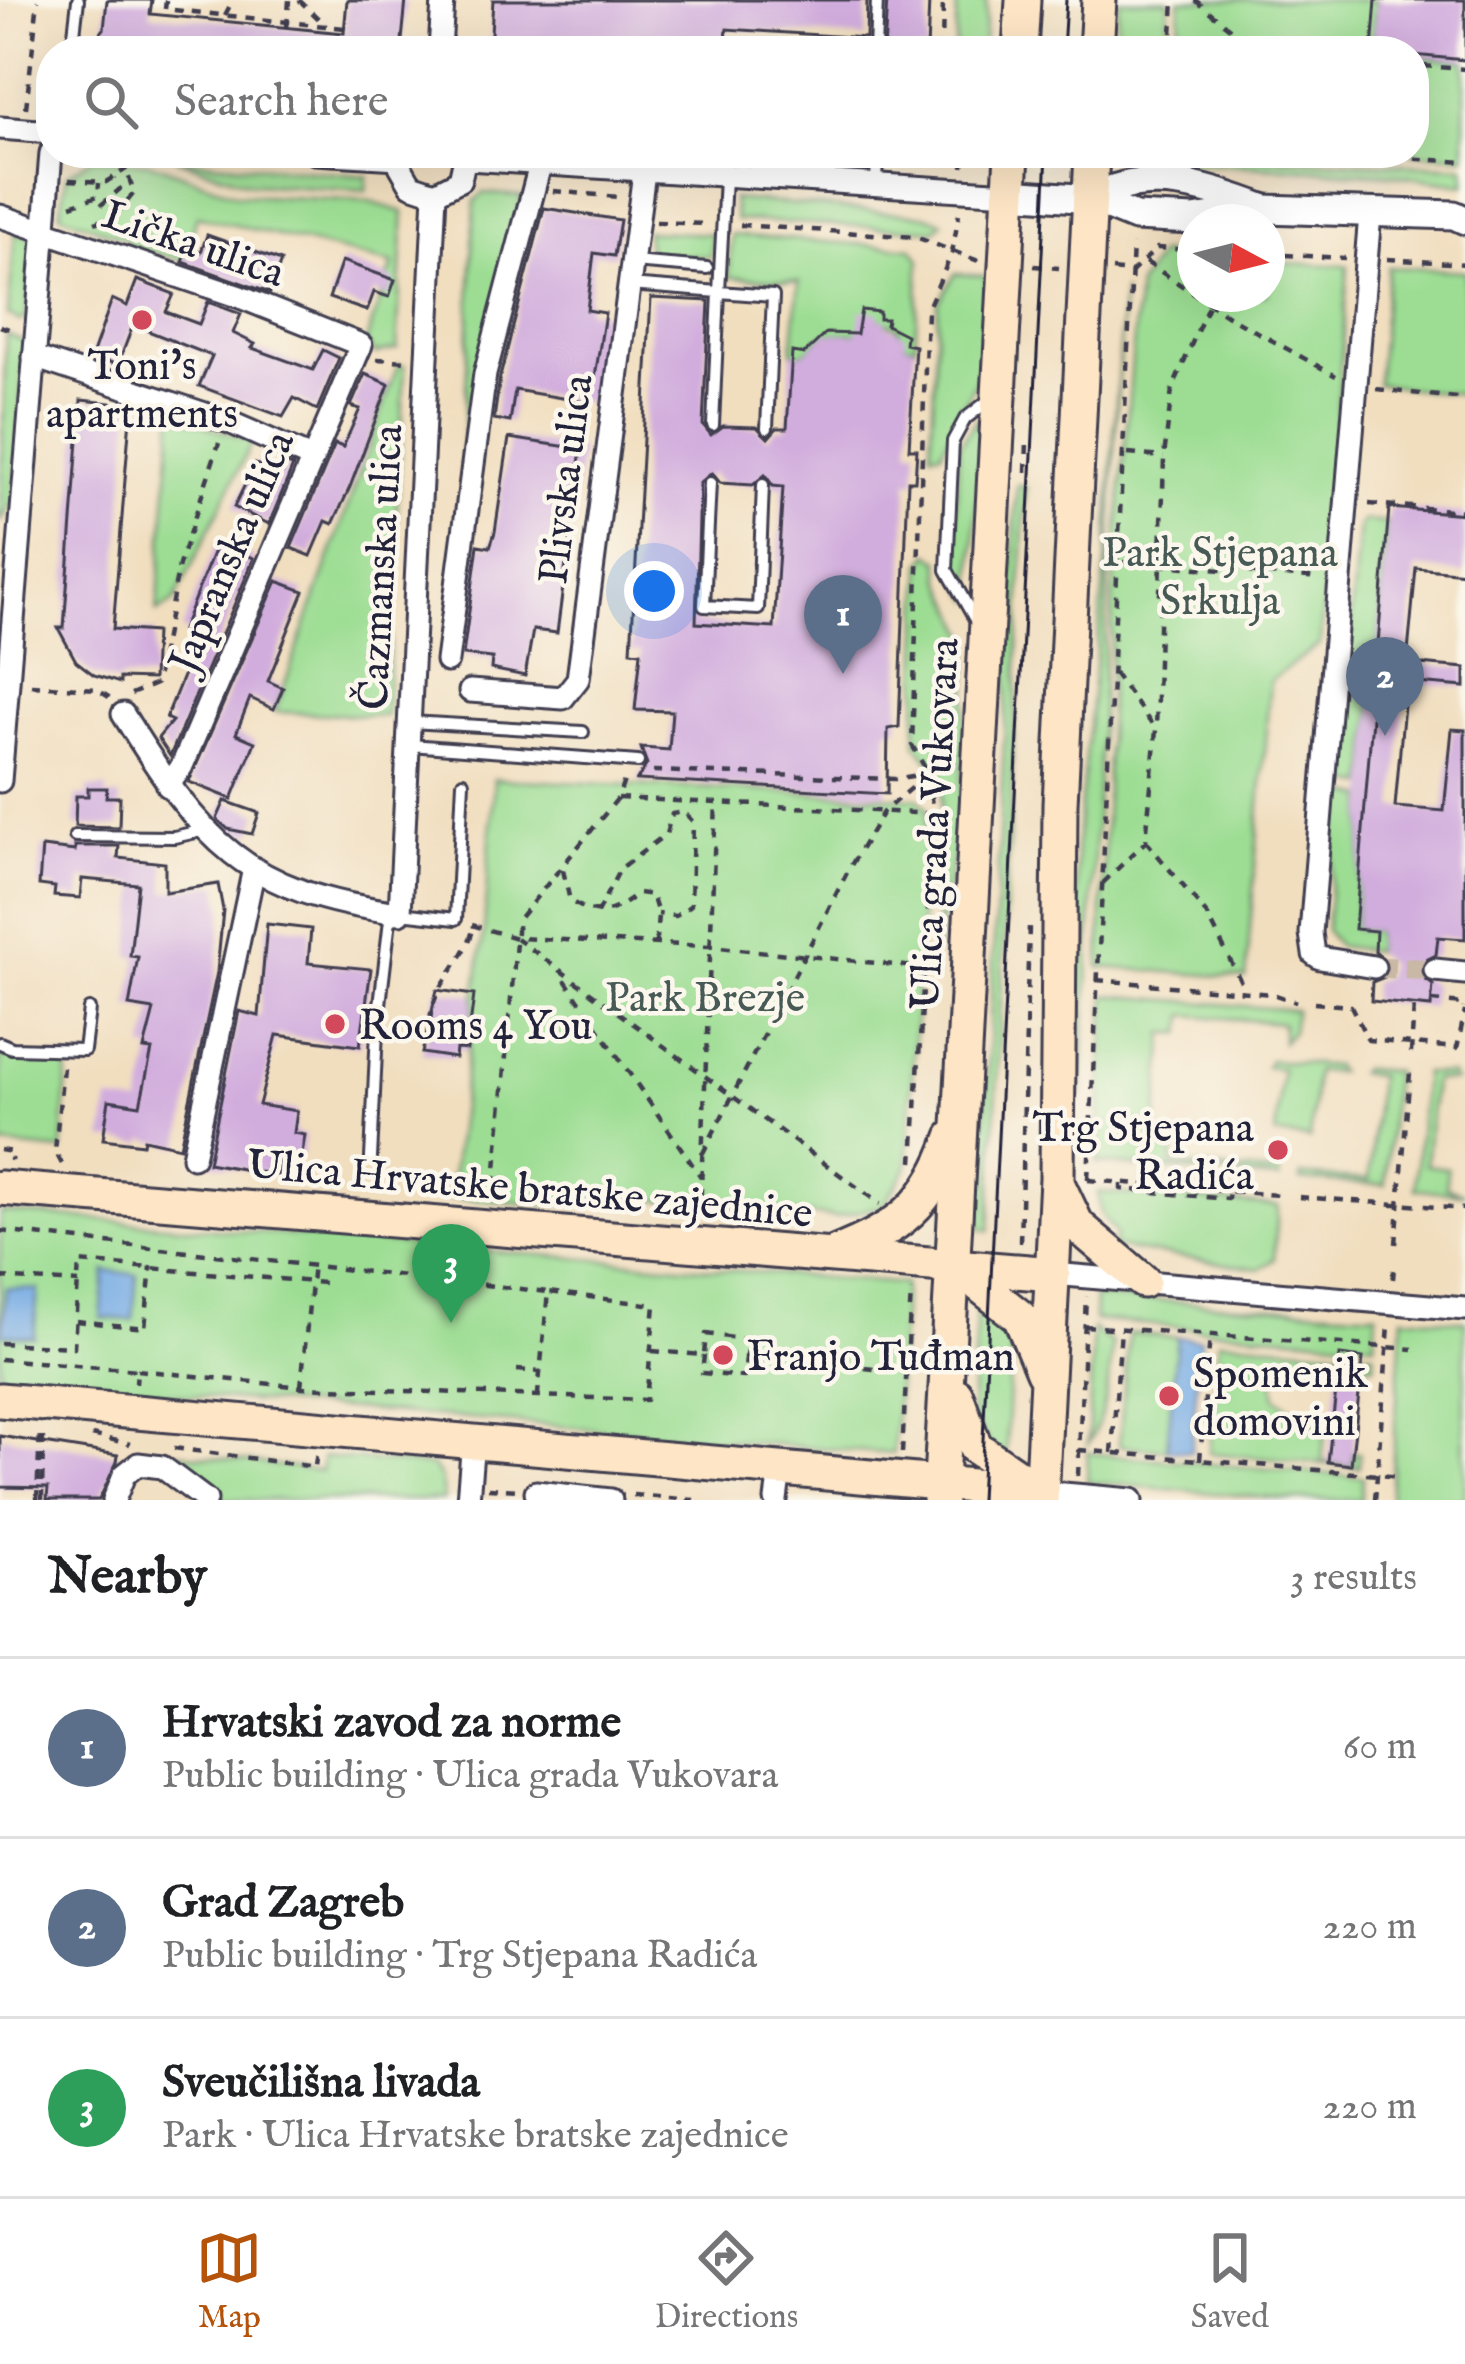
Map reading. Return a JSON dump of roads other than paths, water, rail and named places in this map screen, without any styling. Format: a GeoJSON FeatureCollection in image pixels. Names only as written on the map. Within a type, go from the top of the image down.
{"type":"FeatureCollection","features":[{"type":"Feature","properties":{"kind":"main road"},"geometry":{"type":"LineString","coordinates":[[1021,36],[1023,0]]}},
{"type":"Feature","properties":{"kind":"main road"},"geometry":{"type":"LineString","coordinates":[[1097,36],[1099,0]]}},
{"type":"Feature","properties":{"kind":"main road","name":"Ulica grada Vukovara"},"geometry":{"type":"LineString","coordinates":[[941,1491],[1011,168]]}},
{"type":"Feature","properties":{"kind":"main road"},"geometry":{"type":"LineString","coordinates":[[1092,168],[1060,804],[1073,1179],[1077,1225],[1143,1281]]}},
{"type":"Feature","properties":{"kind":"main road"},"geometry":{"type":"LineString","coordinates":[[826,1256],[881,1235],[913,1211],[946,1161],[963,1110]]}},
{"type":"Feature","properties":{"kind":"main road","name":"Ulica Hrvatske bratske zajednice"},"geometry":{"type":"LineString","coordinates":[[6,1174],[826,1256],[1053,1274]]}},
{"type":"Feature","properties":{"kind":"main road"},"geometry":{"type":"LineString","coordinates":[[1041,1496],[1053,1274],[1073,1179]]}},
{"type":"Feature","properties":{"kind":"main road"},"geometry":{"type":"LineString","coordinates":[[955,1267],[1019,1316],[1047,1387]]}},
{"type":"Feature","properties":{"kind":"main road"},"geometry":{"type":"LineString","coordinates":[[950,1371],[975,1447],[1041,1496]]}},
{"type":"Feature","properties":{"kind":"main road"},"geometry":{"type":"LineString","coordinates":[[0,1400],[473,1440],[790,1480],[1041,1496]]}},
{"type":"Feature","properties":{"kind":"main road"},"geometry":{"type":"LineString","coordinates":[[790,1480],[872,1500]]}},
{"type":"Feature","properties":{"kind":"street"},"geometry":{"type":"LineString","coordinates":[[441,36],[443,0]]}},
{"type":"Feature","properties":{"kind":"street"},"geometry":{"type":"LineString","coordinates":[[0,128],[36,131]]}},
{"type":"Feature","properties":{"kind":"street"},"geometry":{"type":"LineString","coordinates":[[0,781],[9,541],[34,357],[50,168]]}},
{"type":"Feature","properties":{"kind":"street"},"geometry":{"type":"LineString","coordinates":[[405,168],[411,185],[436,194],[460,180],[464,168]]}},
{"type":"Feature","properties":{"kind":"street"},"geometry":{"type":"LineString","coordinates":[[447,661],[485,374],[539,168]]}},
{"type":"Feature","properties":{"kind":"street"},"geometry":{"type":"LineString","coordinates":[[585,168],[1091,199],[1135,218],[1193,220],[1265,209],[1461,215]]}},
{"type":"Feature","properties":{"kind":"street","name":"Plivska ulica"},"geometry":{"type":"LineString","coordinates":[[470,691],[563,698],[574,689],[644,172]]}},
{"type":"Feature","properties":{"kind":"street","name":"Čazmanska ulica"},"geometry":{"type":"LineString","coordinates":[[387,911],[410,745],[436,194]]}},
{"type":"Feature","properties":{"kind":"street"},"geometry":{"type":"LineString","coordinates":[[1370,214],[1311,933],[1314,954],[1320,958],[1374,967]]}},
{"type":"Feature","properties":{"kind":"street","name":"Lička ulica"},"geometry":{"type":"LineString","coordinates":[[0,216],[361,345]]}},
{"type":"Feature","properties":{"kind":"street","name":"Japranska ulica"},"geometry":{"type":"LineString","coordinates":[[168,785],[182,766],[361,345]]}},
{"type":"Feature","properties":{"kind":"street"},"geometry":{"type":"LineString","coordinates":[[34,357],[229,422],[311,458]]}},
{"type":"Feature","properties":{"kind":"street"},"geometry":{"type":"LineString","coordinates":[[120,707],[168,785],[205,830],[253,873],[387,911]]}},
{"type":"Feature","properties":{"kind":"street"},"geometry":{"type":"LineString","coordinates":[[193,1157],[253,873]]}},
{"type":"Feature","properties":{"kind":"street"},"geometry":{"type":"LineString","coordinates":[[1435,970],[1465,973]]}},
{"type":"Feature","properties":{"kind":"street"},"geometry":{"type":"LineString","coordinates":[[1053,1274],[1465,1309]]}},
{"type":"Feature","properties":{"kind":"street"},"geometry":{"type":"LineString","coordinates":[[468,1500],[473,1440]]}},
{"type":"Feature","properties":{"kind":"street"},"geometry":{"type":"LineString","coordinates":[[114,1500],[124,1475],[138,1463],[161,1467],[206,1500]]}},
{"type":"Feature","properties":{"kind":"street"},"geometry":{"type":"LineString","coordinates":[[536,1492],[611,1500]]}},
{"type":"Feature","properties":{"kind":"street"},"geometry":{"type":"LineString","coordinates":[[1041,1496],[1132,1500]]}},
{"type":"Feature","properties":{"kind":"lane"},"geometry":{"type":"LineString","coordinates":[[74,36],[78,0]]}},
{"type":"Feature","properties":{"kind":"lane"},"geometry":{"type":"LineString","coordinates":[[876,36],[877,0]]}},
{"type":"Feature","properties":{"kind":"lane"},"geometry":{"type":"LineString","coordinates":[[876,186],[877,168]]}},
{"type":"Feature","properties":{"kind":"lane"},"geometry":{"type":"LineString","coordinates":[[713,425],[725,178]]}},
{"type":"Feature","properties":{"kind":"lane"},"geometry":{"type":"LineString","coordinates":[[630,273],[707,268]]}},
{"type":"Feature","properties":{"kind":"lane"},"geometry":{"type":"LineString","coordinates":[[630,273],[719,292],[773,296],[767,428]]}},
{"type":"Feature","properties":{"kind":"lane"},"geometry":{"type":"LineString","coordinates":[[703,623],[710,483]]}},
{"type":"Feature","properties":{"kind":"lane"},"geometry":{"type":"LineString","coordinates":[[704,606],[758,609],[763,485]]}},
{"type":"Feature","properties":{"kind":"lane"},"geometry":{"type":"LineString","coordinates":[[410,722],[583,732]]}},
{"type":"Feature","properties":{"kind":"lane"},"geometry":{"type":"LineString","coordinates":[[410,745],[638,766]]}},
{"type":"Feature","properties":{"kind":"lane"},"geometry":{"type":"LineString","coordinates":[[371,1158],[387,911],[456,920],[463,782]]}},
{"type":"Feature","properties":{"kind":"lane"},"geometry":{"type":"LineString","coordinates":[[75,836],[174,837],[205,830]]}},
{"type":"Feature","properties":{"kind":"lane"},"geometry":{"type":"LineString","coordinates":[[6,1046],[84,1050],[89,1009]]}},
{"type":"Feature","properties":{"kind":"water"},"geometry":{"type":"Polygon","coordinates":[[[105,1271],[137,1274],[133,1320],[101,1318],[105,1271]]]}},
{"type":"Feature","properties":{"kind":"water"},"geometry":{"type":"Polygon","coordinates":[[[6,1288],[38,1290],[34,1337],[2,1334],[6,1288]]]}},
{"type":"Feature","properties":{"kind":"water"},"geometry":{"type":"Polygon","coordinates":[[[1177,1337],[1201,1339],[1191,1452],[1167,1450],[1177,1337]]]}},
{"type":"Feature","properties":{"kind":"tunnel"},"geometry":{"type":"LineString","coordinates":[[1374,967],[1435,970]]}},
{"type":"Feature","properties":{"kind":"tram line"},"geometry":{"type":"LineString","coordinates":[[1064,36],[1066,0]]}},
{"type":"Feature","properties":{"kind":"tram line"},"geometry":{"type":"LineString","coordinates":[[980,1500],[1046,168]]}},
{"type":"Feature","properties":{"kind":"place","name":"Toni's apartments"},"geometry":{"type":"Point","coordinates":[142,320]}},
{"type":"Feature","properties":{"kind":"place","name":"Hrvatski zavod za norme"},"geometry":{"type":"Point","coordinates":[843,674]}},
{"type":"Feature","properties":{"kind":"place","name":"Grad Zagreb"},"geometry":{"type":"Point","coordinates":[1385,736]}},
{"type":"Feature","properties":{"kind":"place","name":"Rooms 4 You"},"geometry":{"type":"Point","coordinates":[335,1024]}},
{"type":"Feature","properties":{"kind":"place","name":"Trg Stjepana Radića"},"geometry":{"type":"Point","coordinates":[1278,1150]}},
{"type":"Feature","properties":{"kind":"place","name":"Sveučilišna livada"},"geometry":{"type":"Point","coordinates":[451,1323]}},
{"type":"Feature","properties":{"kind":"place","name":"Franjo Tuđman"},"geometry":{"type":"Point","coordinates":[723,1355]}},
{"type":"Feature","properties":{"kind":"place","name":"Spomenik domovini"},"geometry":{"type":"Point","coordinates":[1169,1396]}},
{"type":"Feature","properties":{"kind":"park label","name":"Park Stjepana Srkulja"},"geometry":{"type":"Point","coordinates":[1220,575]}},
{"type":"Feature","properties":{"kind":"park label","name":"Park Brezje"},"geometry":{"type":"Point","coordinates":[705,996]}}]}
